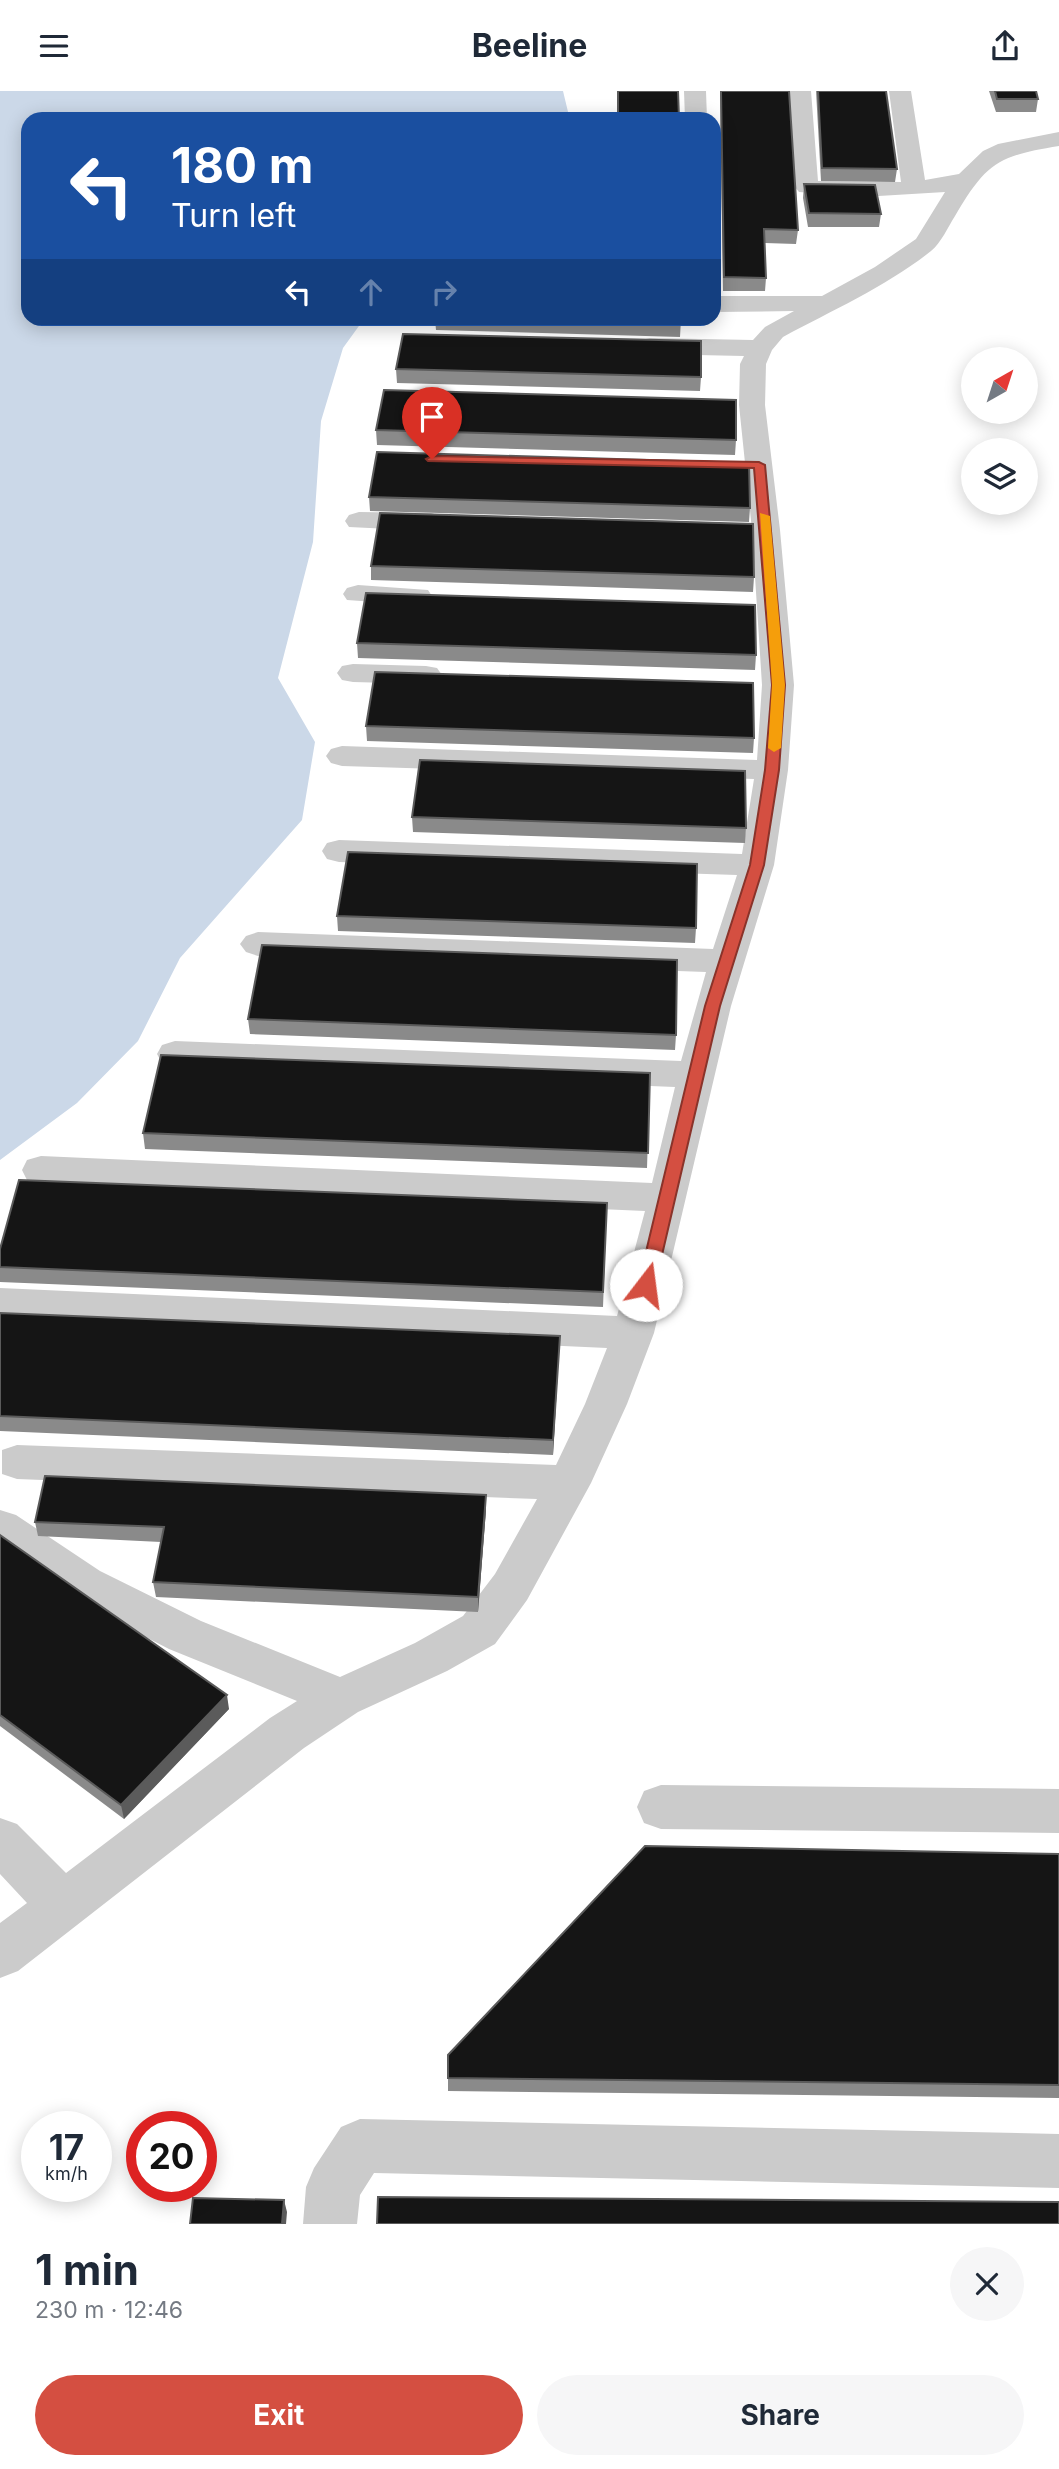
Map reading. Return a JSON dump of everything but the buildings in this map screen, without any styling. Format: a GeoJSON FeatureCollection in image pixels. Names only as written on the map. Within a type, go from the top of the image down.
{"type":"FeatureCollection","features":[{"type":"Feature","properties":{"kind":"lane"},"geometry":{"type":"LineString","coordinates":[[695,91],[696,112]]}},
{"type":"Feature","properties":{"kind":"lane"},"geometry":{"type":"LineString","coordinates":[[800,91],[807,187],[826,190],[914,187],[964,181]]}},
{"type":"Feature","properties":{"kind":"lane"},"geometry":{"type":"LineString","coordinates":[[900,91],[914,187]]}},
{"type":"Feature","properties":{"kind":"lane"},"geometry":{"type":"LineString","coordinates":[[0,1954],[287,1733],[341,1698],[431,1657],[479,1630],[511,1587],[569,1483],[606,1404],[632,1333],[726,961],[757,865],[772,770],[752,529],[738,405],[753,364],[760,348],[774,331],[884,272],[925,244],[964,181],[990,157],[1000,151],[1059,139]]}},
{"type":"Feature","properties":{"kind":"lane"},"geometry":{"type":"LineString","coordinates":[[721,304],[825,303]]}},
{"type":"Feature","properties":{"kind":"lane"},"geometry":{"type":"LineString","coordinates":[[621,345],[760,348]]}},
{"type":"Feature","properties":{"kind":"lane"},"geometry":{"type":"LineString","coordinates":[[359,521],[454,523]]}},
{"type":"Feature","properties":{"kind":"lane"},"geometry":{"type":"LineString","coordinates":[[358,594],[441,596]]}},
{"type":"Feature","properties":{"kind":"lane"},"geometry":{"type":"LineString","coordinates":[[353,673],[449,675]]}},
{"type":"Feature","properties":{"kind":"lane"},"geometry":{"type":"LineString","coordinates":[[342,756],[772,770]]}},
{"type":"Feature","properties":{"kind":"lane"},"geometry":{"type":"LineString","coordinates":[[339,851],[757,865]]}},
{"type":"Feature","properties":{"kind":"lane"},"geometry":{"type":"LineString","coordinates":[[258,944],[726,961]]}},
{"type":"Feature","properties":{"kind":"lane"},"geometry":{"type":"LineString","coordinates":[[175,1054],[697,1075]]}},
{"type":"Feature","properties":{"kind":"lane"},"geometry":{"type":"LineString","coordinates":[[41,1170],[667,1198]]}},
{"type":"Feature","properties":{"kind":"lane"},"geometry":{"type":"LineString","coordinates":[[0,1304],[632,1333]]}},
{"type":"Feature","properties":{"kind":"lane"},"geometry":{"type":"LineString","coordinates":[[17,1462],[569,1483]]}},
{"type":"Feature","properties":{"kind":"lane"},"geometry":{"type":"LineString","coordinates":[[0,1528],[84,1584],[174,1629],[341,1698]]}},
{"type":"Feature","properties":{"kind":"lane"},"geometry":{"type":"LineString","coordinates":[[661,1807],[1059,1811]]}},
{"type":"Feature","properties":{"kind":"lane"},"geometry":{"type":"LineString","coordinates":[[0,1840],[64,1906]]}},
{"type":"Feature","properties":{"kind":"lane"},"geometry":{"type":"LineString","coordinates":[[330,2224],[333,2187],[360,2146],[1059,2161]]}},
{"type":"Feature","properties":{"kind":"water"},"geometry":{"type":"Polygon","coordinates":[[[0,91],[563,91],[568,112],[21,112],[21,326],[359,326],[343,348],[321,421],[313,542],[278,678],[315,742],[302,820],[180,958],[138,1041],[77,1103],[0,1160],[0,91]]]}},
{"type":"Feature","properties":{"kind":"slow traffic"},"geometry":{"type":"LineString","coordinates":[[764,516],[778,685],[774,748]]}},
{"type":"Feature","properties":{"kind":"route"},"geometry":{"type":"LineString","coordinates":[[432,459],[759,465],[778,685],[772,770],[757,865],[713,1006],[646,1285]]}}]}
